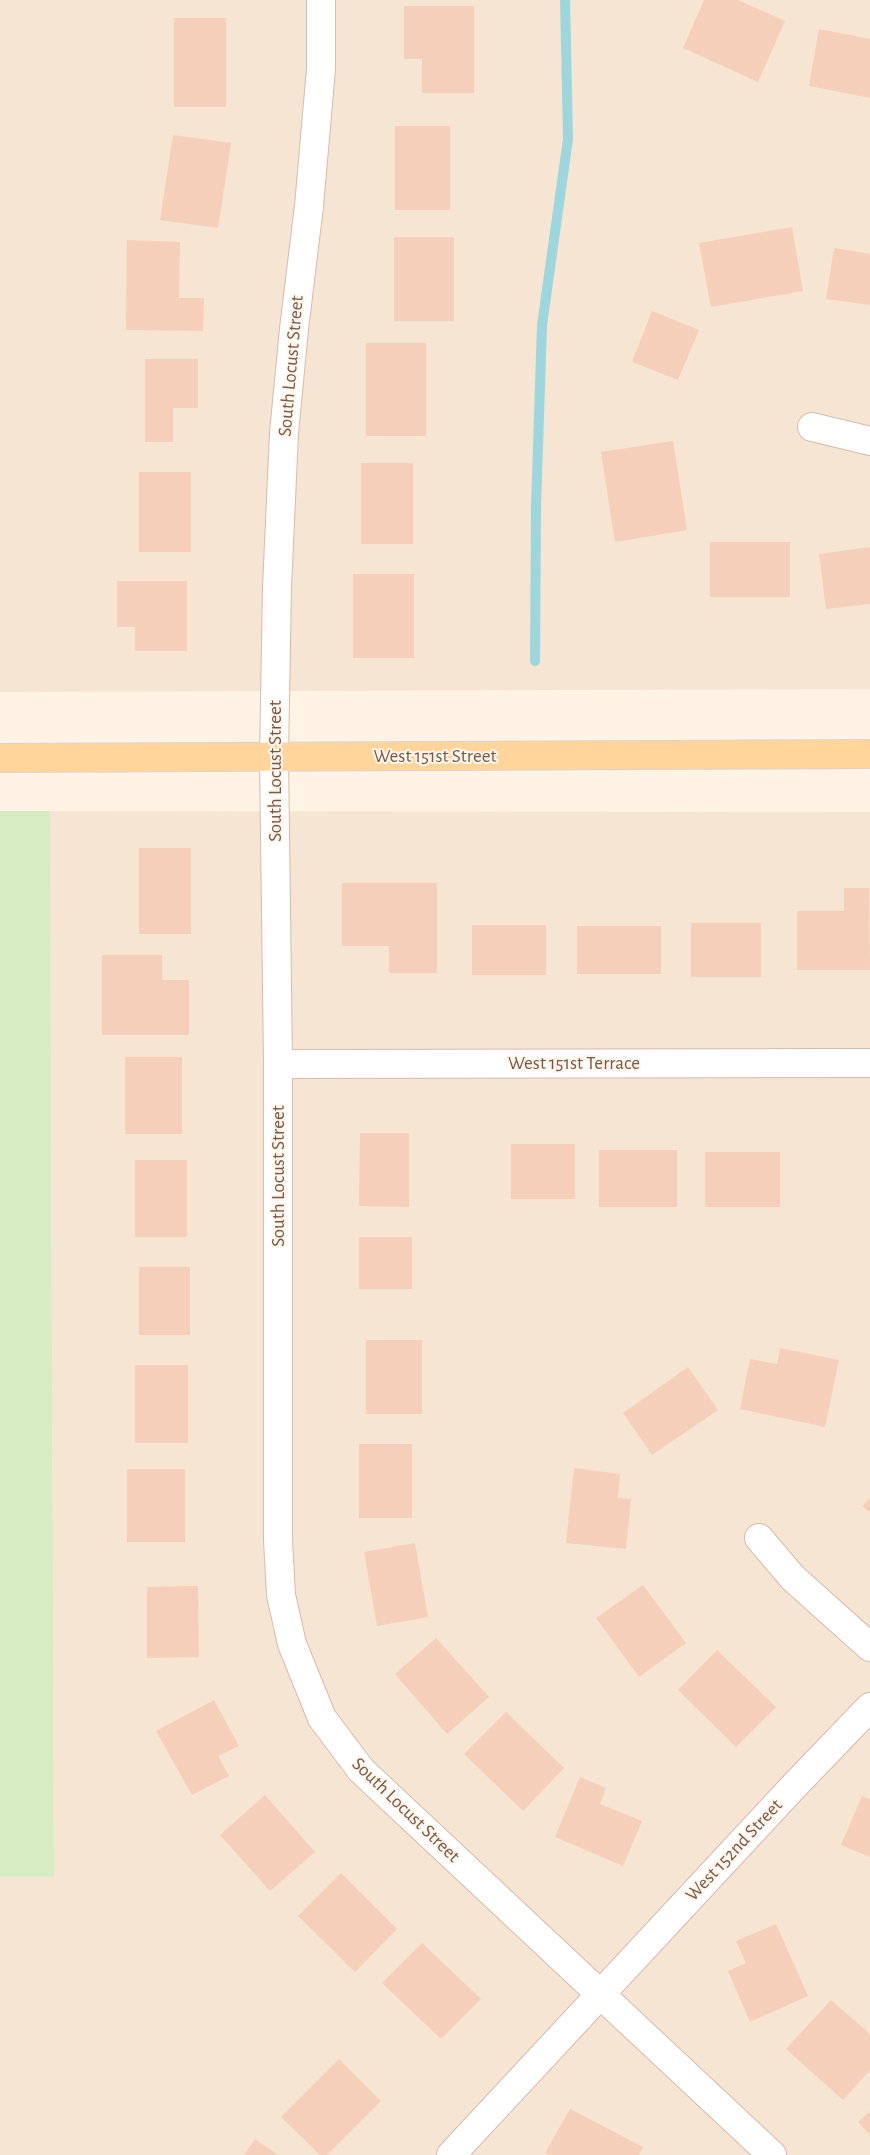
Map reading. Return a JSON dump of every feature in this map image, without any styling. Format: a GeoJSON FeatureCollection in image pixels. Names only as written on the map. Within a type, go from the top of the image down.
{"type":"FeatureCollection","features":[{"type":"Feature","properties":{"kind":"main road","name":"West 151st Street"},"geometry":{"type":"LineString","coordinates":[[0,758],[870,754]]}},
{"type":"Feature","properties":{"kind":"street","name":"South Locust Street"},"geometry":{"type":"LineString","coordinates":[[322,0],[320,78],[309,206],[284,433],[277,587],[274,757],[278,1064],[278,1540],[281,1595],[292,1644],[322,1718],[361,1770],[772,2155]]}},
{"type":"Feature","properties":{"kind":"street"},"geometry":{"type":"LineString","coordinates":[[812,426],[870,442]]}},
{"type":"Feature","properties":{"kind":"street","name":"West 151st Terrace"},"geometry":{"type":"LineString","coordinates":[[278,1064],[870,1063]]}},
{"type":"Feature","properties":{"kind":"street"},"geometry":{"type":"LineString","coordinates":[[760,1538],[794,1578],[870,1647]]}},
{"type":"Feature","properties":{"kind":"street","name":"West 152nd Street"},"geometry":{"type":"LineString","coordinates":[[450,2155],[601,1995],[795,1784],[870,1707]]}},
{"type":"Feature","properties":{"kind":"shaded area"},"geometry":{"type":"Polygon","coordinates":[[[0,0],[870,0],[870,689],[0,692],[0,0]]]}},
{"type":"Feature","properties":{"kind":"shaded area"},"geometry":{"type":"Polygon","coordinates":[[[50,811],[870,812],[870,2155],[0,2155],[0,1877],[54,1876],[50,811]]]}},
{"type":"Feature","properties":{"kind":"green space"},"geometry":{"type":"Polygon","coordinates":[[[0,811],[50,811],[54,1877],[0,1877],[0,811]]]}},
{"type":"Feature","properties":{"kind":"building"},"geometry":{"type":"Polygon","coordinates":[[[704,0],[738,0],[785,21],[758,82],[683,48],[704,0]]]}},
{"type":"Feature","properties":{"kind":"building"},"geometry":{"type":"Polygon","coordinates":[[[404,6],[474,6],[474,93],[422,93],[422,59],[404,59],[404,6]]]}},
{"type":"Feature","properties":{"kind":"building"},"geometry":{"type":"Polygon","coordinates":[[[174,18],[226,18],[226,107],[174,107],[174,18]]]}},
{"type":"Feature","properties":{"kind":"building"},"geometry":{"type":"Polygon","coordinates":[[[819,29],[870,39],[870,98],[809,86],[819,29]]]}},
{"type":"Feature","properties":{"kind":"building"},"geometry":{"type":"Polygon","coordinates":[[[395,126],[450,126],[450,210],[395,210],[395,126]]]}},
{"type":"Feature","properties":{"kind":"building"},"geometry":{"type":"Polygon","coordinates":[[[173,135],[231,143],[218,228],[160,220],[173,135]]]}},
{"type":"Feature","properties":{"kind":"building"},"geometry":{"type":"Polygon","coordinates":[[[792,227],[803,291],[711,307],[699,243],[792,227]]]}},
{"type":"Feature","properties":{"kind":"building"},"geometry":{"type":"Polygon","coordinates":[[[394,237],[454,237],[454,321],[394,321],[394,237]]]}},
{"type":"Feature","properties":{"kind":"building"},"geometry":{"type":"Polygon","coordinates":[[[127,240],[180,242],[179,298],[204,298],[203,331],[126,330],[127,240]]]}},
{"type":"Feature","properties":{"kind":"building"},"geometry":{"type":"Polygon","coordinates":[[[834,248],[870,254],[870,305],[826,299],[834,248]]]}},
{"type":"Feature","properties":{"kind":"building"},"geometry":{"type":"Polygon","coordinates":[[[652,311],[699,330],[678,380],[632,362],[652,311]]]}},
{"type":"Feature","properties":{"kind":"building"},"geometry":{"type":"Polygon","coordinates":[[[366,343],[426,343],[426,436],[366,436],[366,343]]]}},
{"type":"Feature","properties":{"kind":"building"},"geometry":{"type":"Polygon","coordinates":[[[145,359],[198,359],[198,408],[173,408],[173,442],[145,442],[145,359]]]}},
{"type":"Feature","properties":{"kind":"building"},"geometry":{"type":"Polygon","coordinates":[[[673,441],[687,530],[615,542],[601,452],[673,441]]]}},
{"type":"Feature","properties":{"kind":"building"},"geometry":{"type":"Polygon","coordinates":[[[361,463],[413,463],[413,544],[361,544],[361,463]]]}},
{"type":"Feature","properties":{"kind":"building"},"geometry":{"type":"Polygon","coordinates":[[[139,472],[191,472],[191,552],[139,552],[139,472]]]}},
{"type":"Feature","properties":{"kind":"building"},"geometry":{"type":"Polygon","coordinates":[[[710,542],[790,542],[790,597],[710,597],[710,542]]]}},
{"type":"Feature","properties":{"kind":"building"},"geometry":{"type":"Polygon","coordinates":[[[870,547],[870,604],[826,609],[819,554],[870,547]]]}},
{"type":"Feature","properties":{"kind":"building"},"geometry":{"type":"Polygon","coordinates":[[[353,574],[414,574],[414,658],[353,658],[353,574]]]}},
{"type":"Feature","properties":{"kind":"building"},"geometry":{"type":"Polygon","coordinates":[[[117,581],[187,581],[187,651],[135,651],[135,627],[117,627],[117,581]]]}},
{"type":"Feature","properties":{"kind":"building"},"geometry":{"type":"Polygon","coordinates":[[[139,848],[191,848],[191,934],[139,934],[139,848]]]}},
{"type":"Feature","properties":{"kind":"building"},"geometry":{"type":"Polygon","coordinates":[[[342,883],[437,883],[437,973],[389,973],[389,946],[342,946],[342,883]]]}},
{"type":"Feature","properties":{"kind":"building"},"geometry":{"type":"Polygon","coordinates":[[[844,888],[869,888],[870,970],[797,970],[797,911],[844,911],[844,888]]]}},
{"type":"Feature","properties":{"kind":"building"},"geometry":{"type":"Polygon","coordinates":[[[691,923],[761,923],[761,977],[691,977],[691,923]]]}},
{"type":"Feature","properties":{"kind":"building"},"geometry":{"type":"Polygon","coordinates":[[[472,925],[546,925],[546,975],[472,975],[472,925]]]}},
{"type":"Feature","properties":{"kind":"building"},"geometry":{"type":"Polygon","coordinates":[[[577,926],[661,926],[661,974],[577,974],[577,926]]]}},
{"type":"Feature","properties":{"kind":"building"},"geometry":{"type":"Polygon","coordinates":[[[102,955],[162,955],[162,980],[189,980],[189,1035],[102,1035],[102,955]]]}},
{"type":"Feature","properties":{"kind":"building"},"geometry":{"type":"Polygon","coordinates":[[[125,1057],[182,1057],[182,1134],[125,1134],[125,1057]]]}},
{"type":"Feature","properties":{"kind":"building"},"geometry":{"type":"Polygon","coordinates":[[[360,1133],[409,1133],[409,1207],[359,1206],[360,1133]]]}},
{"type":"Feature","properties":{"kind":"building"},"geometry":{"type":"Polygon","coordinates":[[[511,1144],[575,1144],[575,1199],[511,1199],[511,1144]]]}},
{"type":"Feature","properties":{"kind":"building"},"geometry":{"type":"Polygon","coordinates":[[[599,1150],[677,1150],[677,1207],[599,1207],[599,1150]]]}},
{"type":"Feature","properties":{"kind":"building"},"geometry":{"type":"Polygon","coordinates":[[[705,1152],[780,1152],[780,1207],[705,1207],[705,1152]]]}},
{"type":"Feature","properties":{"kind":"building"},"geometry":{"type":"Polygon","coordinates":[[[135,1160],[187,1160],[187,1237],[135,1237],[135,1160]]]}},
{"type":"Feature","properties":{"kind":"building"},"geometry":{"type":"Polygon","coordinates":[[[359,1237],[412,1237],[412,1289],[359,1289],[359,1237]]]}},
{"type":"Feature","properties":{"kind":"building"},"geometry":{"type":"Polygon","coordinates":[[[139,1267],[190,1267],[190,1335],[139,1335],[139,1267]]]}},
{"type":"Feature","properties":{"kind":"building"},"geometry":{"type":"Polygon","coordinates":[[[366,1340],[422,1340],[422,1414],[366,1414],[366,1340]]]}},
{"type":"Feature","properties":{"kind":"building"},"geometry":{"type":"Polygon","coordinates":[[[780,1348],[839,1360],[825,1427],[740,1409],[750,1359],[777,1364],[780,1348]]]}},
{"type":"Feature","properties":{"kind":"building"},"geometry":{"type":"Polygon","coordinates":[[[135,1365],[188,1365],[188,1443],[135,1443],[135,1365]]]}},
{"type":"Feature","properties":{"kind":"building"},"geometry":{"type":"Polygon","coordinates":[[[688,1367],[718,1410],[652,1455],[623,1413],[688,1367]]]}},
{"type":"Feature","properties":{"kind":"building"},"geometry":{"type":"Polygon","coordinates":[[[359,1444],[412,1444],[412,1518],[359,1518],[359,1444]]]}},
{"type":"Feature","properties":{"kind":"building"},"geometry":{"type":"Polygon","coordinates":[[[574,1468],[620,1474],[618,1498],[631,1499],[626,1549],[566,1543],[574,1468]]]}},
{"type":"Feature","properties":{"kind":"building"},"geometry":{"type":"Polygon","coordinates":[[[127,1469],[185,1469],[185,1542],[127,1542],[127,1469]]]}},
{"type":"Feature","properties":{"kind":"building"},"geometry":{"type":"Polygon","coordinates":[[[870,1498],[870,1513],[862,1506],[870,1498]]]}},
{"type":"Feature","properties":{"kind":"building"},"geometry":{"type":"Polygon","coordinates":[[[415,1543],[428,1617],[377,1626],[364,1552],[415,1543]]]}},
{"type":"Feature","properties":{"kind":"building"},"geometry":{"type":"Polygon","coordinates":[[[643,1585],[686,1643],[639,1677],[596,1618],[643,1585]]]}},
{"type":"Feature","properties":{"kind":"building"},"geometry":{"type":"Polygon","coordinates":[[[198,1586],[199,1657],[147,1658],[147,1587],[198,1586]]]}},
{"type":"Feature","properties":{"kind":"building"},"geometry":{"type":"Polygon","coordinates":[[[436,1638],[489,1697],[447,1734],[395,1674],[436,1638]]]}},
{"type":"Feature","properties":{"kind":"building"},"geometry":{"type":"Polygon","coordinates":[[[717,1650],[776,1707],[736,1747],[678,1690],[717,1650]]]}},
{"type":"Feature","properties":{"kind":"building"},"geometry":{"type":"Polygon","coordinates":[[[214,1700],[239,1746],[218,1756],[229,1776],[192,1795],[156,1731],[214,1700]]]}},
{"type":"Feature","properties":{"kind":"building"},"geometry":{"type":"Polygon","coordinates":[[[506,1712],[564,1768],[523,1811],[464,1754],[506,1712]]]}},
{"type":"Feature","properties":{"kind":"building"},"geometry":{"type":"Polygon","coordinates":[[[580,1777],[606,1788],[600,1804],[642,1821],[623,1866],[555,1837],[580,1777]]]}},
{"type":"Feature","properties":{"kind":"building"},"geometry":{"type":"Polygon","coordinates":[[[265,1795],[315,1852],[270,1891],[220,1835],[265,1795]]]}},
{"type":"Feature","properties":{"kind":"building"},"geometry":{"type":"Polygon","coordinates":[[[862,1796],[870,1799],[870,1857],[841,1845],[862,1796]]]}},
{"type":"Feature","properties":{"kind":"building"},"geometry":{"type":"Polygon","coordinates":[[[341,1873],[397,1929],[355,1972],[298,1916],[341,1873]]]}},
{"type":"Feature","properties":{"kind":"building"},"geometry":{"type":"Polygon","coordinates":[[[776,1924],[808,1996],[750,2022],[728,1971],[746,1963],[736,1941],[776,1924]]]}},
{"type":"Feature","properties":{"kind":"building"},"geometry":{"type":"Polygon","coordinates":[[[422,1943],[481,1999],[441,2039],[382,1983],[422,1943]]]}},
{"type":"Feature","properties":{"kind":"building"},"geometry":{"type":"Polygon","coordinates":[[[831,2000],[870,2034],[870,2070],[843,2100],[786,2049],[831,2000]]]}},
{"type":"Feature","properties":{"kind":"building"},"geometry":{"type":"Polygon","coordinates":[[[339,2059],[381,2101],[327,2155],[320,2155],[281,2117],[339,2059]]]}},
{"type":"Feature","properties":{"kind":"building"},"geometry":{"type":"Polygon","coordinates":[[[570,2109],[643,2147],[639,2155],[549,2155],[545,2153],[570,2109]]]}},
{"type":"Feature","properties":{"kind":"building"},"geometry":{"type":"Polygon","coordinates":[[[870,2111],[870,2135],[858,2122],[870,2111]]]}},
{"type":"Feature","properties":{"kind":"building"},"geometry":{"type":"Polygon","coordinates":[[[255,2139],[278,2155],[244,2155],[255,2139]]]}},
{"type":"Feature","properties":{"kind":"waterway"},"geometry":{"type":"LineString","coordinates":[[535,661],[536,507],[542,325],[568,139],[565,0]]}}]}
